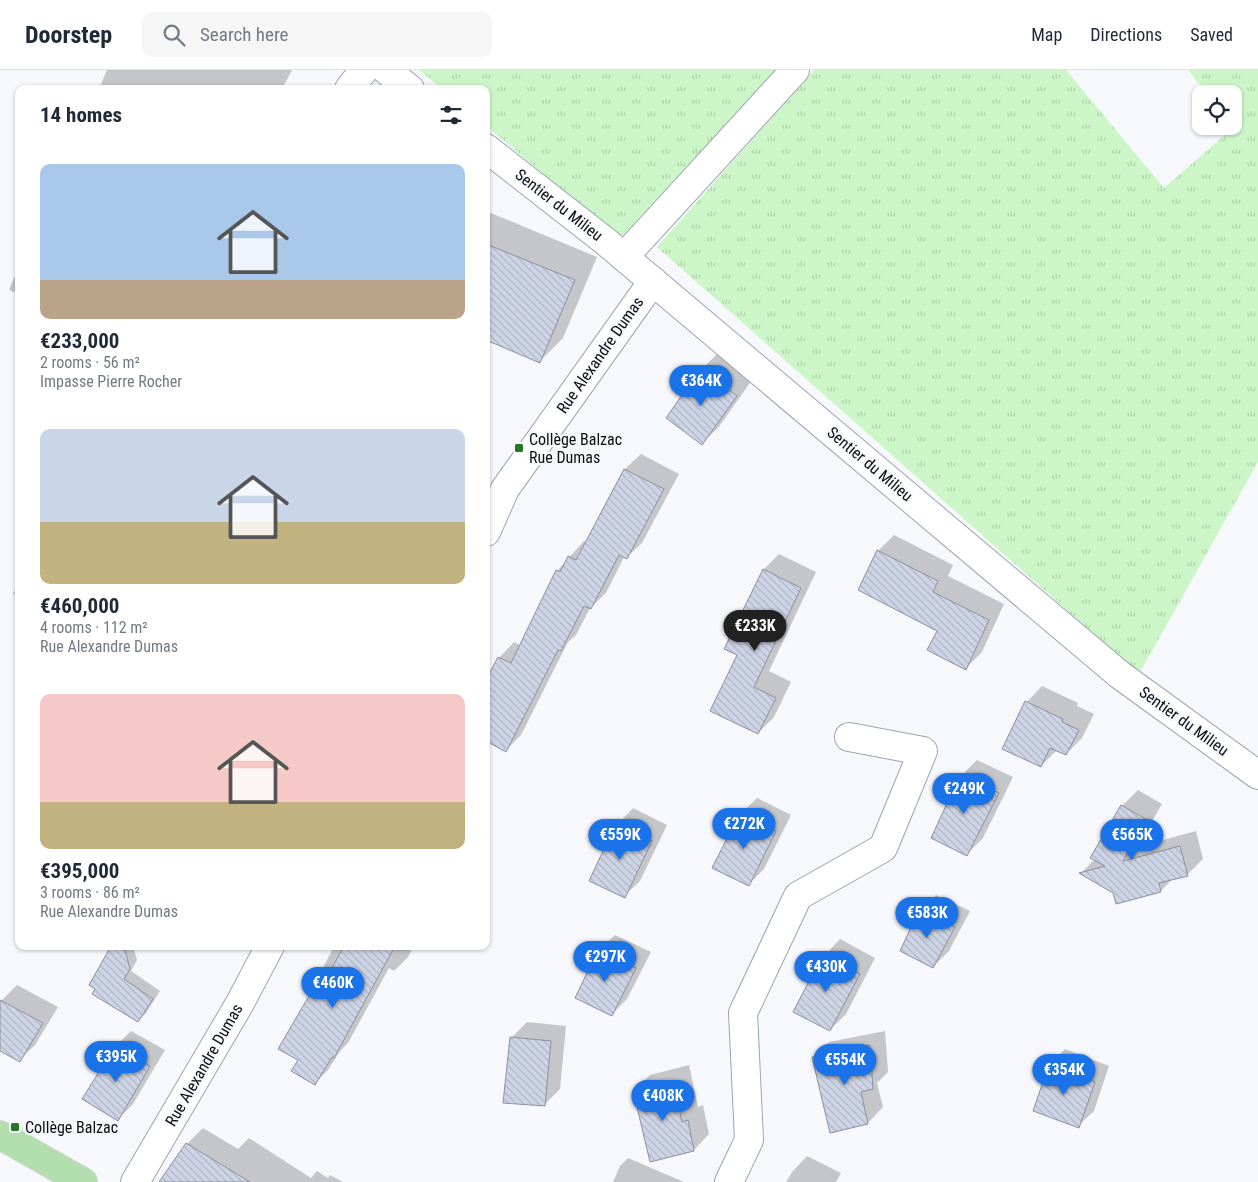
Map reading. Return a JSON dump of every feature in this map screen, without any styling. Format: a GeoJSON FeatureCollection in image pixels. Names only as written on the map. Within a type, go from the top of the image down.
{"type":"FeatureCollection","features":[{"type":"Feature","properties":{"kind":"main road"},"geometry":{"type":"LineString","coordinates":[[0,1135],[83,1182]]}},
{"type":"Feature","properties":{"kind":"street"},"geometry":{"type":"LineString","coordinates":[[352,85],[364,70]]}},
{"type":"Feature","properties":{"kind":"street"},"geometry":{"type":"LineString","coordinates":[[386,70],[405,85]]}},
{"type":"Feature","properties":{"kind":"street"},"geometry":{"type":"LineString","coordinates":[[624,257],[794,70]]}},
{"type":"Feature","properties":{"kind":"street","name":"Sentier du Milieu"},"geometry":{"type":"LineString","coordinates":[[490,151],[653,281],[1120,675],[1258,775]]}},
{"type":"Feature","properties":{"kind":"street","name":"Rue Alexandre Dumas"},"geometry":{"type":"LineString","coordinates":[[490,523],[505,490],[653,281]]}},
{"type":"Feature","properties":{"kind":"street"},"geometry":{"type":"LineString","coordinates":[[728,1182],[749,1140],[743,1013],[798,896],[883,848],[923,751],[848,737]]}},
{"type":"Feature","properties":{"kind":"street","name":"Rue Alexandre Dumas"},"geometry":{"type":"LineString","coordinates":[[135,1182],[240,1003],[268,950]]}},
{"type":"Feature","properties":{"kind":"green space"},"geometry":{"type":"Polygon","coordinates":[[[419,70],[779,70],[625,241],[490,129],[490,85],[437,85],[419,70]]]}},
{"type":"Feature","properties":{"kind":"green space"},"geometry":{"type":"Polygon","coordinates":[[[814,70],[1066,70],[1164,188],[1225,135],[1242,135],[1242,85],[1200,85],[1188,70],[1258,70],[1258,462],[1139,674],[657,247],[814,70]]]}},
{"type":"Feature","properties":{"kind":"building"},"geometry":{"type":"Polygon","coordinates":[[[490,246],[575,280],[540,363],[490,342],[490,246]]]}},
{"type":"Feature","properties":{"kind":"building"},"geometry":{"type":"Polygon","coordinates":[[[700,369],[737,396],[702,445],[666,418],[700,369]]]}},
{"type":"Feature","properties":{"kind":"building"},"geometry":{"type":"Polygon","coordinates":[[[624,469],[664,489],[627,559],[619,555],[591,609],[584,606],[561,651],[558,650],[506,752],[490,743],[490,672],[498,657],[511,663],[556,570],[560,572],[568,556],[576,560],[624,469]]]}},
{"type":"Feature","properties":{"kind":"building"},"geometry":{"type":"Polygon","coordinates":[[[877,550],[938,581],[933,592],[989,620],[966,670],[927,650],[937,631],[858,590],[877,550]]]}},
{"type":"Feature","properties":{"kind":"building"},"geometry":{"type":"Polygon","coordinates":[[[763,569],[801,588],[754,687],[776,698],[758,734],[710,711],[737,655],[724,649],[763,569]]]}},
{"type":"Feature","properties":{"kind":"building"},"geometry":{"type":"Polygon","coordinates":[[[1025,701],[1063,719],[1062,722],[1079,730],[1066,755],[1050,748],[1041,767],[1002,749],[1025,701]]]}},
{"type":"Feature","properties":{"kind":"building"},"geometry":{"type":"Polygon","coordinates":[[[960,775],[999,793],[967,856],[931,838],[960,775]]]}},
{"type":"Feature","properties":{"kind":"building"},"geometry":{"type":"Polygon","coordinates":[[[1121,805],[1147,820],[1123,861],[1180,846],[1188,876],[1159,883],[1161,892],[1116,904],[1113,893],[1079,873],[1105,866],[1090,858],[1121,805]]]}},
{"type":"Feature","properties":{"kind":"building"},"geometry":{"type":"Polygon","coordinates":[[[740,813],[776,831],[749,886],[712,868],[740,813]]]}},
{"type":"Feature","properties":{"kind":"building"},"geometry":{"type":"Polygon","coordinates":[[[616,823],[652,841],[625,898],[589,881],[616,823]]]}},
{"type":"Feature","properties":{"kind":"building"},"geometry":{"type":"Polygon","coordinates":[[[919,910],[955,927],[933,968],[900,951],[919,910]]]}},
{"type":"Feature","properties":{"kind":"building"},"geometry":{"type":"Polygon","coordinates":[[[109,950],[125,950],[130,969],[124,979],[153,999],[138,1022],[92,994],[95,989],[89,985],[109,950]]]}},
{"type":"Feature","properties":{"kind":"building"},"geometry":{"type":"Polygon","coordinates":[[[342,950],[393,950],[334,1058],[332,1057],[315,1085],[291,1071],[298,1060],[278,1049],[324,970],[329,973],[342,950]]]}},
{"type":"Feature","properties":{"kind":"building"},"geometry":{"type":"Polygon","coordinates":[[[598,950],[636,968],[612,1016],[575,998],[598,950]]]}},
{"type":"Feature","properties":{"kind":"building"},"geometry":{"type":"Polygon","coordinates":[[[823,954],[860,974],[830,1031],[793,1012],[823,954]]]}},
{"type":"Feature","properties":{"kind":"building"},"geometry":{"type":"Polygon","coordinates":[[[0,1000],[43,1023],[20,1062],[0,1051],[0,1000]]]}},
{"type":"Feature","properties":{"kind":"building"},"geometry":{"type":"Polygon","coordinates":[[[510,1037],[551,1041],[545,1106],[503,1103],[510,1037]]]}},
{"type":"Feature","properties":{"kind":"building"},"geometry":{"type":"Polygon","coordinates":[[[870,1045],[873,1089],[861,1092],[868,1124],[830,1133],[812,1057],[870,1045]]]}},
{"type":"Feature","properties":{"kind":"building"},"geometry":{"type":"Polygon","coordinates":[[[115,1046],[150,1066],[118,1121],[82,1099],[115,1046]]]}},
{"type":"Feature","properties":{"kind":"building"},"geometry":{"type":"Polygon","coordinates":[[[1049,1064],[1095,1082],[1079,1128],[1033,1111],[1049,1064]]]}},
{"type":"Feature","properties":{"kind":"building"},"geometry":{"type":"Polygon","coordinates":[[[673,1080],[682,1122],[688,1120],[694,1151],[650,1162],[633,1090],[673,1080]]]}},
{"type":"Feature","properties":{"kind":"building"},"geometry":{"type":"Polygon","coordinates":[[[186,1143],[250,1182],[159,1182],[186,1143]]]}},
{"type":"Feature","properties":{"kind":"place","name":"Collège Balzac Rue Dumas"},"geometry":{"type":"Point","coordinates":[519,448]}},
{"type":"Feature","properties":{"kind":"place","name":"Collège Balzac"},"geometry":{"type":"Point","coordinates":[15,1127]}}]}
